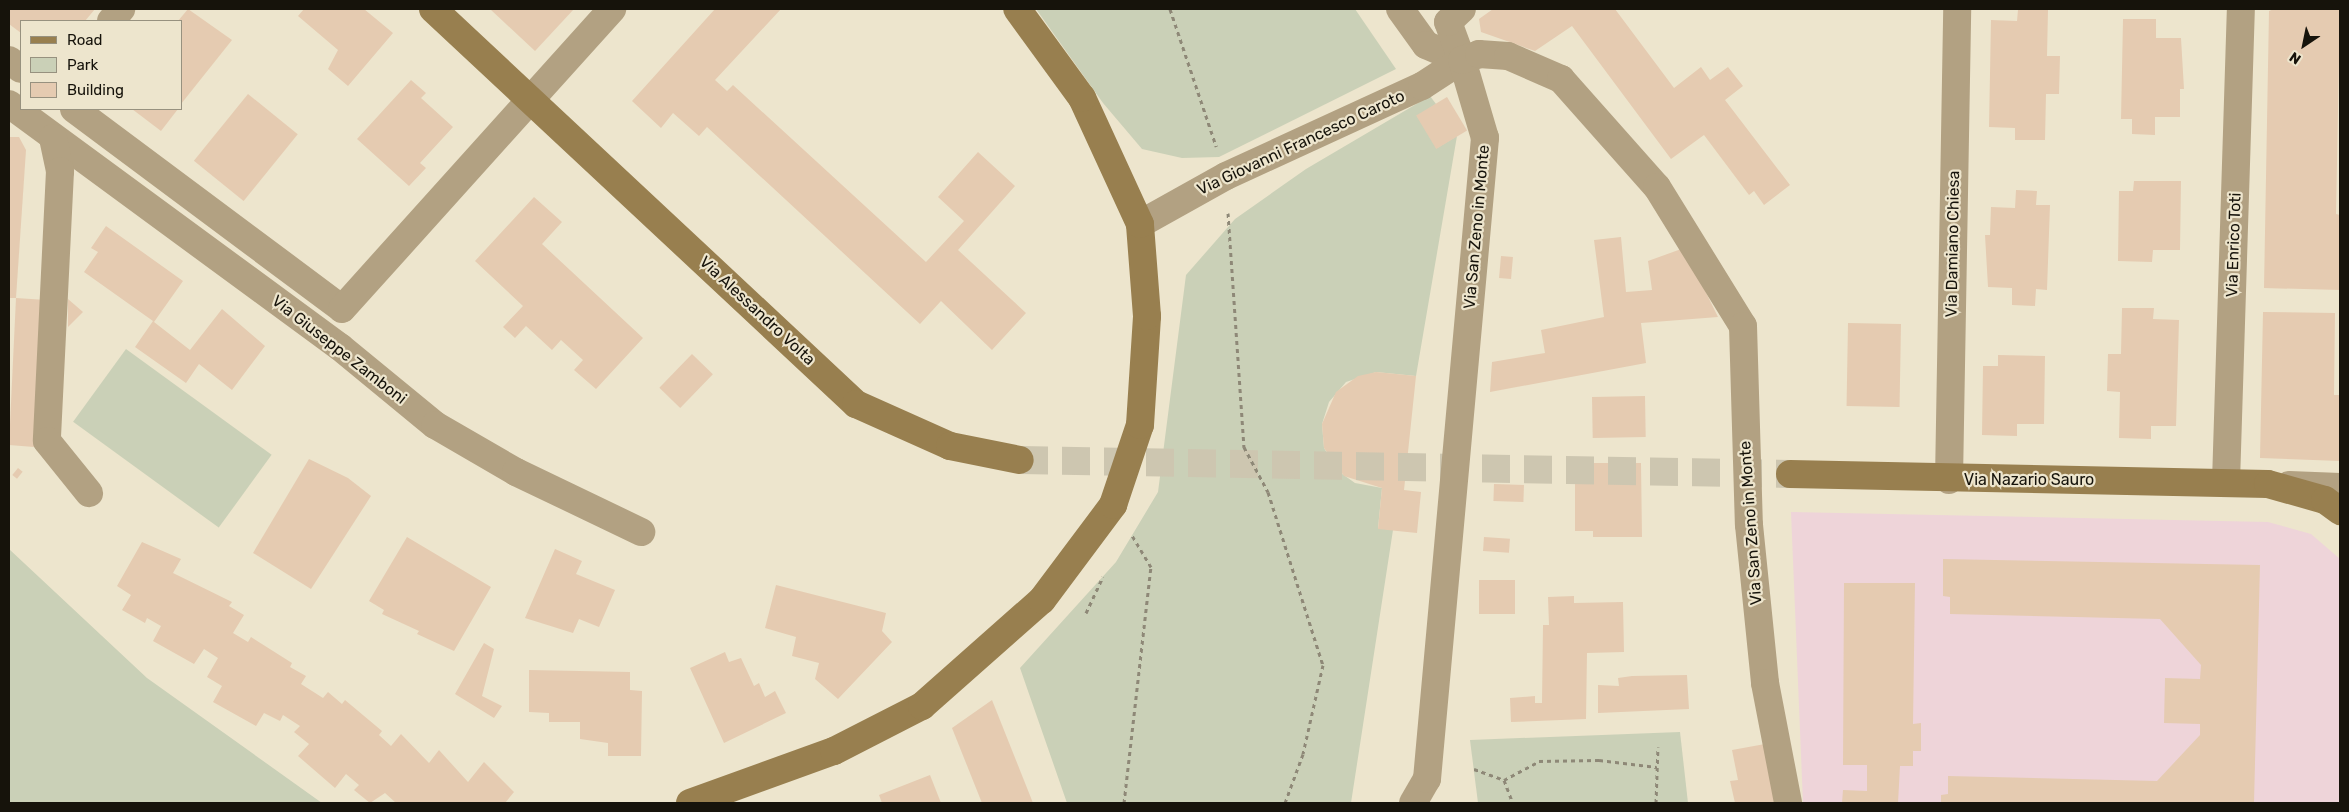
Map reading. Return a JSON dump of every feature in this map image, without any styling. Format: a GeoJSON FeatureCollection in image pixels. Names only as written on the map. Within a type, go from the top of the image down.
{"type":"FeatureCollection","features":[{"type":"Feature","properties":{"kind":"street"},"geometry":{"type":"LineString","coordinates":[[112,20],[121,9]]}},
{"type":"Feature","properties":{"kind":"street","name":"Via Alessandro Volta"},"geometry":{"type":"LineString","coordinates":[[433,9],[856,404],[950,446],[1020,460]]}},
{"type":"Feature","properties":{"kind":"street"},"geometry":{"type":"LineString","coordinates":[[530,98],[612,9]]}},
{"type":"Feature","properties":{"kind":"street"},"geometry":{"type":"LineString","coordinates":[[690,803],[834,751],[922,706],[1042,600],[1113,505],[1140,425],[1147,316],[1140,224],[1082,98],[1017,9]]}},
{"type":"Feature","properties":{"kind":"street"},"geometry":{"type":"LineString","coordinates":[[1400,9],[1426,45],[1462,60]]}},
{"type":"Feature","properties":{"kind":"street"},"geometry":{"type":"LineString","coordinates":[[1462,9],[1448,22],[1462,60]]}},
{"type":"Feature","properties":{"kind":"street","name":"Via Damiano Chiesa"},"geometry":{"type":"LineString","coordinates":[[1949,480],[1957,9]]}},
{"type":"Feature","properties":{"kind":"street","name":"Via Enrico Toti"},"geometry":{"type":"LineString","coordinates":[[2226,482],[2241,9]]}},
{"type":"Feature","properties":{"kind":"street","name":"Via San Zeno in Monte"},"geometry":{"type":"LineString","coordinates":[[1412,803],[1428,791],[1485,138],[1462,60],[1479,54],[1508,56],[1561,79],[1656,186],[1743,326],[1750,535],[1765,683],[1788,803]]}},
{"type":"Feature","properties":{"kind":"street"},"geometry":{"type":"LineString","coordinates":[[9,60],[20,68]]}},
{"type":"Feature","properties":{"kind":"street","name":"Via Giovanni Francesco Caroto"},"geometry":{"type":"LineString","coordinates":[[1140,224],[1226,176],[1422,86],[1462,60]]}},
{"type":"Feature","properties":{"kind":"street","name":"Via Giuseppe Zamboni"},"geometry":{"type":"LineString","coordinates":[[75,110],[342,309],[530,98]]}},
{"type":"Feature","properties":{"kind":"street","name":"Via Giuseppe Zamboni"},"geometry":{"type":"LineString","coordinates":[[9,104],[340,348],[435,425],[516,472],[641,532]]}},
{"type":"Feature","properties":{"kind":"street"},"geometry":{"type":"LineString","coordinates":[[53,138],[60,172],[47,440],[89,493]]}},
{"type":"Feature","properties":{"kind":"street","name":"Via Nazario Sauro"},"geometry":{"type":"LineString","coordinates":[[1790,474],[1949,480],[2226,482],[2340,487]]}},
{"type":"Feature","properties":{"kind":"street","name":"Via Nazario Sauro"},"geometry":{"type":"LineString","coordinates":[[2268,484],[2324,500],[2340,511]]}},
{"type":"Feature","properties":{"kind":"path"},"geometry":{"type":"LineString","coordinates":[[1170,9],[1226,176],[1244,447],[1268,492],[1323,665],[1303,754],[1285,803]]}},
{"type":"Feature","properties":{"kind":"path"},"geometry":{"type":"LineString","coordinates":[[1113,505],[1151,566],[1124,803]]}},
{"type":"Feature","properties":{"kind":"path"},"geometry":{"type":"LineString","coordinates":[[1086,613],[1105,572]]}},
{"type":"Feature","properties":{"kind":"path"},"geometry":{"type":"LineString","coordinates":[[1656,803],[1658,747]]}},
{"type":"Feature","properties":{"kind":"path"},"geometry":{"type":"LineString","coordinates":[[1504,780],[1539,761],[1599,760],[1657,767]]}},
{"type":"Feature","properties":{"kind":"path"},"geometry":{"type":"LineString","coordinates":[[1474,769],[1504,780],[1513,803]]}},
{"type":"Feature","properties":{"kind":"shaded area"},"geometry":{"type":"Polygon","coordinates":[[[1791,512],[2268,522],[2311,534],[2340,559],[2340,803],[1803,803],[1791,512]]]}},
{"type":"Feature","properties":{"kind":"green space"},"geometry":{"type":"Polygon","coordinates":[[[1036,9],[1355,9],[1396,69],[1219,157],[1182,158],[1142,149],[1103,103],[1036,9]]]}},
{"type":"Feature","properties":{"kind":"green space"},"geometry":{"type":"Polygon","coordinates":[[[1430,96],[1436,104],[1417,116],[1437,148],[1457,136],[1416,376],[1376,372],[1346,382],[1329,402],[1322,424],[1324,448],[1338,471],[1355,483],[1382,488],[1378,528],[1393,530],[1351,803],[1067,803],[1020,668],[1116,562],[1158,492],[1186,275],[1235,219],[1306,169],[1430,96]]]}},
{"type":"Feature","properties":{"kind":"green space"},"geometry":{"type":"Polygon","coordinates":[[[126,349],[272,455],[219,528],[73,422],[126,349]]]}},
{"type":"Feature","properties":{"kind":"green space"},"geometry":{"type":"Polygon","coordinates":[[[9,549],[147,678],[322,803],[9,803],[9,549]]]}},
{"type":"Feature","properties":{"kind":"green space"},"geometry":{"type":"Polygon","coordinates":[[[1680,732],[1688,803],[1478,803],[1470,740],[1680,732]]]}},
{"type":"Feature","properties":{"kind":"building"},"geometry":{"type":"Polygon","coordinates":[[[9,9],[95,9],[86,20],[20,20],[20,32],[9,24],[9,9]]]}},
{"type":"Feature","properties":{"kind":"building"},"geometry":{"type":"Polygon","coordinates":[[[188,9],[232,40],[182,103],[182,20],[179,20],[188,9]]]}},
{"type":"Feature","properties":{"kind":"building"},"geometry":{"type":"Polygon","coordinates":[[[304,9],[364,9],[393,33],[348,86],[328,69],[338,50],[298,16],[304,9]]]}},
{"type":"Feature","properties":{"kind":"building"},"geometry":{"type":"Polygon","coordinates":[[[490,9],[574,9],[535,51],[490,9]]]}},
{"type":"Feature","properties":{"kind":"building"},"geometry":{"type":"Polygon","coordinates":[[[715,9],[781,9],[715,80],[727,91],[733,85],[926,262],[964,221],[938,197],[978,152],[1015,186],[958,250],[1026,313],[992,350],[941,301],[920,324],[707,127],[699,136],[673,113],[661,128],[632,101],[715,9]]]}},
{"type":"Feature","properties":{"kind":"building"},"geometry":{"type":"Polygon","coordinates":[[[1493,9],[1615,9],[1674,88],[1701,67],[1710,80],[1728,67],[1743,86],[1725,100],[1790,185],[1764,205],[1754,191],[1749,195],[1704,135],[1671,159],[1572,26],[1535,51],[1481,32],[1479,19],[1493,9]]]}},
{"type":"Feature","properties":{"kind":"building"},"geometry":{"type":"Polygon","coordinates":[[[2274,9],[2340,9],[2336,214],[2340,215],[2340,290],[2264,288],[2269,11],[2274,9]]]}},
{"type":"Feature","properties":{"kind":"building"},"geometry":{"type":"Polygon","coordinates":[[[2018,10],[2048,10],[2047,56],[2060,56],[2059,94],[2046,94],[2045,140],[2015,140],[2015,128],[1989,127],[1991,20],[2017,21],[2018,10]]]}},
{"type":"Feature","properties":{"kind":"building"},"geometry":{"type":"Polygon","coordinates":[[[2123,19],[2156,19],[2156,38],[2181,38],[2184,89],[2180,89],[2180,117],[2155,117],[2155,135],[2132,134],[2132,119],[2121,119],[2123,19]]]}},
{"type":"Feature","properties":{"kind":"building"},"geometry":{"type":"Polygon","coordinates":[[[411,80],[426,93],[421,98],[453,127],[420,163],[426,168],[409,186],[357,139],[411,80]]]}},
{"type":"Feature","properties":{"kind":"building"},"geometry":{"type":"Polygon","coordinates":[[[248,94],[298,134],[244,201],[194,161],[248,94]]]}},
{"type":"Feature","properties":{"kind":"building"},"geometry":{"type":"Polygon","coordinates":[[[1447,97],[1467,130],[1436,149],[1416,116],[1447,97]]]}},
{"type":"Feature","properties":{"kind":"building"},"geometry":{"type":"Polygon","coordinates":[[[133,110],[177,110],[161,131],[133,110]]]}},
{"type":"Feature","properties":{"kind":"building"},"geometry":{"type":"Polygon","coordinates":[[[9,137],[19,137],[26,150],[16,298],[9,298],[9,137]]]}},
{"type":"Feature","properties":{"kind":"building"},"geometry":{"type":"Polygon","coordinates":[[[2134,181],[2181,181],[2180,250],[2153,250],[2152,262],[2118,261],[2119,191],[2133,191],[2134,181]]]}},
{"type":"Feature","properties":{"kind":"building"},"geometry":{"type":"Polygon","coordinates":[[[2016,190],[2037,191],[2036,205],[2050,205],[2047,290],[2036,289],[2035,306],[2012,305],[2012,288],[1988,287],[1985,235],[1990,235],[1991,207],[2015,208],[2016,190]]]}},
{"type":"Feature","properties":{"kind":"building"},"geometry":{"type":"Polygon","coordinates":[[[534,197],[562,222],[542,244],[643,338],[596,389],[574,370],[583,360],[561,340],[552,350],[526,326],[515,338],[503,327],[523,306],[475,261],[534,197]]]}},
{"type":"Feature","properties":{"kind":"building"},"geometry":{"type":"Polygon","coordinates":[[[106,226],[183,281],[154,322],[190,350],[222,309],[265,346],[232,390],[199,364],[186,383],[135,347],[153,321],[84,272],[98,252],[91,248],[106,226]]]}},
{"type":"Feature","properties":{"kind":"building"},"geometry":{"type":"Polygon","coordinates":[[[1621,237],[1626,292],[1652,290],[1648,261],[1684,248],[1718,317],[1641,323],[1646,363],[1490,392],[1492,362],[1545,353],[1541,330],[1604,317],[1594,240],[1621,237]]]}},
{"type":"Feature","properties":{"kind":"building"},"geometry":{"type":"Polygon","coordinates":[[[1501,256],[1513,257],[1511,279],[1499,278],[1501,256]]]}},
{"type":"Feature","properties":{"kind":"building"},"geometry":{"type":"Polygon","coordinates":[[[16,298],[46,300],[34,447],[9,445],[16,298]]]}},
{"type":"Feature","properties":{"kind":"building"},"geometry":{"type":"Polygon","coordinates":[[[68,299],[83,312],[68,327],[68,299]]]}},
{"type":"Feature","properties":{"kind":"building"},"geometry":{"type":"Polygon","coordinates":[[[2122,308],[2154,308],[2153,319],[2179,320],[2176,426],[2151,426],[2151,439],[2119,438],[2120,392],[2107,391],[2108,354],[2121,354],[2122,308]]]}},
{"type":"Feature","properties":{"kind":"building"},"geometry":{"type":"Polygon","coordinates":[[[2263,312],[2335,313],[2334,395],[2340,395],[2340,461],[2260,458],[2263,312]]]}},
{"type":"Feature","properties":{"kind":"building"},"geometry":{"type":"Polygon","coordinates":[[[1848,323],[1901,324],[1900,407],[1847,406],[1848,323]]]}},
{"type":"Feature","properties":{"kind":"building"},"geometry":{"type":"Polygon","coordinates":[[[692,354],[713,374],[680,408],[659,388],[692,354]]]}},
{"type":"Feature","properties":{"kind":"building"},"geometry":{"type":"Polygon","coordinates":[[[1998,355],[2045,356],[2044,424],[2017,424],[2017,436],[1982,435],[1983,366],[1998,366],[1998,355]]]}},
{"type":"Feature","properties":{"kind":"building"},"geometry":{"type":"Polygon","coordinates":[[[1376,372],[1416,376],[1404,490],[1421,492],[1417,533],[1378,529],[1382,488],[1344,476],[1324,448],[1322,424],[1336,392],[1358,376],[1376,372]]]}},
{"type":"Feature","properties":{"kind":"building"},"geometry":{"type":"Polygon","coordinates":[[[1645,396],[1646,437],[1593,438],[1592,397],[1645,396]]]}},
{"type":"Feature","properties":{"kind":"building"},"geometry":{"type":"Polygon","coordinates":[[[309,459],[348,478],[371,496],[311,589],[253,553],[309,459]]]}},
{"type":"Feature","properties":{"kind":"building"},"geometry":{"type":"Polygon","coordinates":[[[1593,463],[1641,463],[1642,537],[1593,537],[1593,531],[1575,531],[1575,470],[1593,470],[1593,463]]]}},
{"type":"Feature","properties":{"kind":"building"},"geometry":{"type":"Polygon","coordinates":[[[18,468],[23,472],[17,479],[12,475],[18,468]]]}},
{"type":"Feature","properties":{"kind":"building"},"geometry":{"type":"Polygon","coordinates":[[[1494,484],[1524,485],[1523,502],[1493,501],[1494,484]]]}},
{"type":"Feature","properties":{"kind":"building"},"geometry":{"type":"Polygon","coordinates":[[[407,537],[491,587],[454,651],[417,634],[419,631],[382,614],[384,610],[369,601],[407,537]]]}},
{"type":"Feature","properties":{"kind":"building"},"geometry":{"type":"Polygon","coordinates":[[[1484,537],[1510,539],[1509,553],[1483,551],[1484,537]]]}},
{"type":"Feature","properties":{"kind":"building"},"geometry":{"type":"Polygon","coordinates":[[[142,542],[181,559],[173,573],[232,602],[229,606],[244,615],[233,633],[248,642],[251,637],[292,663],[290,667],[306,676],[301,684],[323,698],[328,692],[342,704],[345,700],[382,731],[379,735],[391,746],[401,734],[429,763],[439,750],[468,782],[484,762],[514,792],[505,803],[396,803],[385,793],[370,803],[354,790],[359,785],[346,774],[335,788],[298,756],[309,744],[294,732],[300,726],[283,715],[280,721],[264,713],[256,726],[213,702],[222,686],[207,677],[218,658],[204,649],[194,664],[153,641],[161,626],[147,618],[145,623],[122,610],[131,595],[117,586],[142,542]]]}},
{"type":"Feature","properties":{"kind":"building"},"geometry":{"type":"Polygon","coordinates":[[[555,549],[582,561],[576,574],[615,590],[599,627],[579,619],[573,633],[525,618],[555,549]]]}},
{"type":"Feature","properties":{"kind":"building"},"geometry":{"type":"Polygon","coordinates":[[[1943,559],[2260,565],[2254,803],[1941,803],[1941,795],[1948,794],[1948,776],[2157,781],[2200,735],[2200,724],[2164,723],[2165,678],[2200,679],[2201,665],[2160,619],[1950,614],[1950,597],[1943,596],[1943,559]]]}},
{"type":"Feature","properties":{"kind":"building"},"geometry":{"type":"Polygon","coordinates":[[[1479,580],[1515,580],[1515,614],[1479,614],[1479,580]]]}},
{"type":"Feature","properties":{"kind":"building"},"geometry":{"type":"Polygon","coordinates":[[[1844,583],[1915,583],[1913,724],[1921,723],[1921,751],[1913,751],[1913,766],[1900,766],[1898,803],[1842,803],[1843,790],[1867,791],[1867,765],[1843,765],[1844,583]]]}},
{"type":"Feature","properties":{"kind":"building"},"geometry":{"type":"Polygon","coordinates":[[[776,585],[886,613],[882,631],[892,642],[838,699],[815,679],[819,663],[792,656],[796,637],[765,628],[776,585]]]}},
{"type":"Feature","properties":{"kind":"building"},"geometry":{"type":"Polygon","coordinates":[[[1574,596],[1574,603],[1623,602],[1624,652],[1587,653],[1586,719],[1511,722],[1510,698],[1535,696],[1535,703],[1542,703],[1543,625],[1549,625],[1548,597],[1574,596]]]}},
{"type":"Feature","properties":{"kind":"building"},"geometry":{"type":"Polygon","coordinates":[[[484,643],[494,649],[482,696],[502,706],[494,718],[455,694],[484,643]]]}},
{"type":"Feature","properties":{"kind":"building"},"geometry":{"type":"Polygon","coordinates":[[[725,652],[729,662],[741,658],[754,686],[759,683],[765,697],[775,691],[786,713],[724,743],[690,668],[725,652]]]}},
{"type":"Feature","properties":{"kind":"building"},"geometry":{"type":"Polygon","coordinates":[[[529,670],[630,672],[630,690],[642,691],[641,756],[608,756],[608,743],[580,739],[580,722],[549,722],[549,713],[529,712],[529,670]]]}},
{"type":"Feature","properties":{"kind":"building"},"geometry":{"type":"Polygon","coordinates":[[[1687,675],[1689,709],[1598,713],[1598,685],[1619,686],[1618,678],[1632,676],[1687,675]]]}},
{"type":"Feature","properties":{"kind":"building"},"geometry":{"type":"Polygon","coordinates":[[[992,700],[1033,803],[982,803],[952,728],[992,700]]]}},
{"type":"Feature","properties":{"kind":"building"},"geometry":{"type":"Polygon","coordinates":[[[1765,744],[1777,803],[1735,803],[1730,781],[1738,780],[1732,750],[1765,744]]]}},
{"type":"Feature","properties":{"kind":"building"},"geometry":{"type":"Polygon","coordinates":[[[930,775],[941,803],[882,803],[879,795],[930,775]]]}},
{"type":"Feature","properties":{"kind":"tunnel"},"geometry":{"type":"LineString","coordinates":[[1020,460],[1790,474]]}}]}
